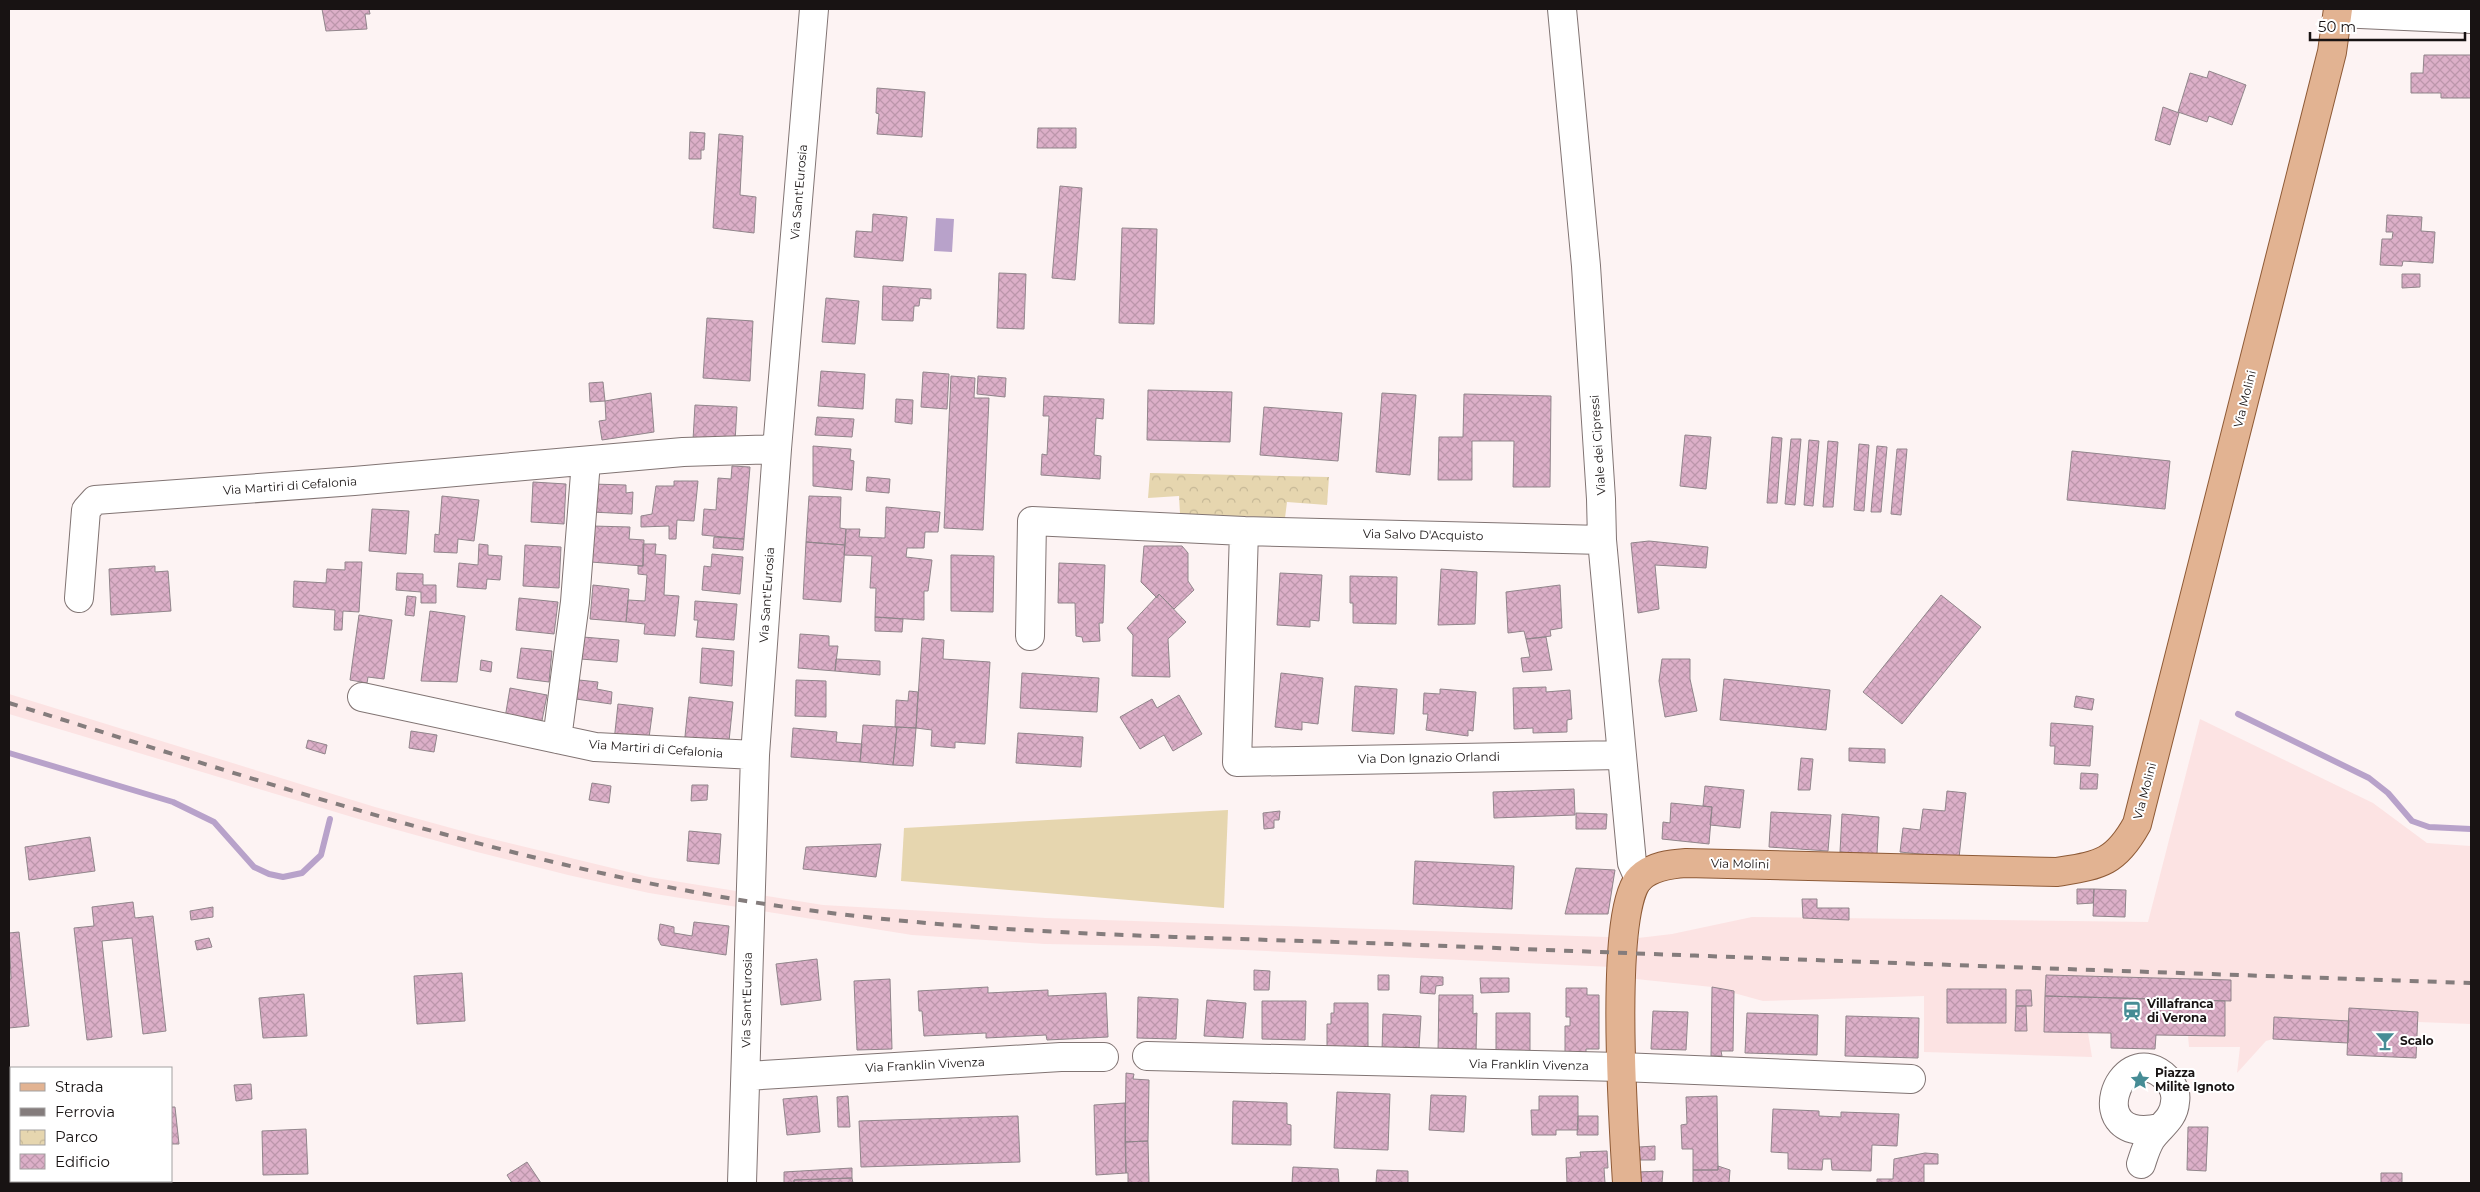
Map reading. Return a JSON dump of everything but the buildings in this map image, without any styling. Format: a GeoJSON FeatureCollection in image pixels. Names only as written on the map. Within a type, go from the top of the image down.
{"type":"FeatureCollection","features":[{"type":"Feature","properties":{"kind":"main road","name":"Via Molini"},"geometry":{"type":"LineString","coordinates":[[1639,879],[1653,870],[1670,864],[1686,863],[2057,872],[2107,861],[2120,850],[2137,824],[2332,52],[2338,11]]}},
{"type":"Feature","properties":{"kind":"main road"},"geometry":{"type":"LineString","coordinates":[[1627,1183],[1620,1067],[1624,920],[1627,905],[1639,879]]}},
{"type":"Feature","properties":{"kind":"street","name":"Via Sant'Eurosia"},"geometry":{"type":"LineString","coordinates":[[742,1183],[755,755],[777,450],[814,9]]}},
{"type":"Feature","properties":{"kind":"street","name":"Viale dei Cipressi"},"geometry":{"type":"LineString","coordinates":[[1562,9],[1586,266],[1602,540],[1621,755],[1632,863],[1639,879]]}},
{"type":"Feature","properties":{"kind":"street","name":"Via Molini"},"geometry":{"type":"LineString","coordinates":[[2338,11],[2471,19]]}},
{"type":"Feature","properties":{"kind":"street","name":"Via Martiri di Cefalonia"},"geometry":{"type":"LineString","coordinates":[[80,598],[86,510],[95,500],[364,481],[683,452],[777,450]]}},
{"type":"Feature","properties":{"kind":"street"},"geometry":{"type":"LineString","coordinates":[[557,739],[575,602],[586,461]]}},
{"type":"Feature","properties":{"kind":"street","name":"Via Salvo D'Acquisto"},"geometry":{"type":"LineString","coordinates":[[1030,636],[1032,520],[1244,531],[1602,540]]}},
{"type":"Feature","properties":{"kind":"street","name":"Via Don Ignazio Orlandi"},"geometry":{"type":"LineString","coordinates":[[1244,531],[1237,762],[1621,755]]}},
{"type":"Feature","properties":{"kind":"street","name":"Via Martiri di Cefalonia"},"geometry":{"type":"LineString","coordinates":[[362,697],[595,747],[755,755]]}},
{"type":"Feature","properties":{"kind":"street","name":"Via Franklin Vivenza"},"geometry":{"type":"LineString","coordinates":[[1147,1056],[1620,1067],[1910,1079]]}},
{"type":"Feature","properties":{"kind":"street","name":"Via Franklin Vivenza"},"geometry":{"type":"LineString","coordinates":[[746,1076],[1061,1057],[1104,1057]]}},
{"type":"Feature","properties":{"kind":"street"},"geometry":{"type":"LineString","coordinates":[[2149,1069],[2161,1074],[2169,1081],[2176,1099],[2174,1110],[2166,1123],[2160,1128],[2145,1149],[2142,1174],[2133,1139],[2116,1113],[2113,1100],[2114,1090],[2123,1077],[2133,1071],[2149,1069]]}},
{"type":"Feature","properties":{"kind":"street"},"geometry":{"type":"LineString","coordinates":[[2122,1122],[2132,1129],[2142,1132],[2160,1128]]}},
{"type":"Feature","properties":{"kind":"shaded area"},"geometry":{"type":"Polygon","coordinates":[[[936,218],[954,219],[952,252],[934,251],[936,218]]]}},
{"type":"Feature","properties":{"kind":"shaded area"},"geometry":{"type":"Polygon","coordinates":[[[9,694],[375,807],[480,836],[649,877],[823,905],[1046,918],[1638,938],[1672,934],[1752,917],[2148,922],[2200,719],[2373,803],[2427,843],[2471,846],[2471,1024],[2418,1022],[2416,1058],[2347,1055],[2347,1043],[2273,1039],[2266,1041],[2237,1073],[2240,1047],[2189,1047],[2188,1036],[2156,1035],[2155,1049],[2111,1048],[2111,1034],[2088,1033],[2092,1057],[1924,1052],[1924,996],[1763,1001],[1712,987],[1636,979],[1635,968],[1155,946],[1045,944],[912,935],[649,893],[477,852],[372,823],[9,714],[9,694]]]}},
{"type":"Feature","properties":{"kind":"green space"},"geometry":{"type":"Polygon","coordinates":[[[1150,473],[1329,477],[1327,505],[1287,502],[1285,518],[1180,514],[1179,496],[1148,498],[1150,473]]]}},
{"type":"Feature","properties":{"kind":"green space"},"geometry":{"type":"Polygon","coordinates":[[[1228,810],[1224,908],[901,881],[904,828],[1228,810]]]}},
{"type":"Feature","properties":{"kind":"waterway"},"geometry":{"type":"LineString","coordinates":[[2238,714],[2369,778],[2388,793],[2412,821],[2429,827],[2471,829]]}},
{"type":"Feature","properties":{"kind":"waterway"},"geometry":{"type":"LineString","coordinates":[[9,753],[173,802],[214,822],[254,867],[269,874],[283,877],[302,873],[321,855],[330,819]]}},
{"type":"Feature","properties":{"kind":"railway"},"geometry":{"type":"LineString","coordinates":[[9,703],[283,788],[466,840],[652,884],[746,901],[829,913],[997,928],[1166,937],[2471,983]]}},
{"type":"Feature","properties":{"kind":"place","name":"Villafranca di Verona"},"geometry":{"type":"Point","coordinates":[2132,1011]}},
{"type":"Feature","properties":{"kind":"place","name":"Scalo"},"geometry":{"type":"Point","coordinates":[2385,1041]}},
{"type":"Feature","properties":{"kind":"place","name":"Piazza Milite Ignoto"},"geometry":{"type":"Point","coordinates":[2140,1080]}}]}
